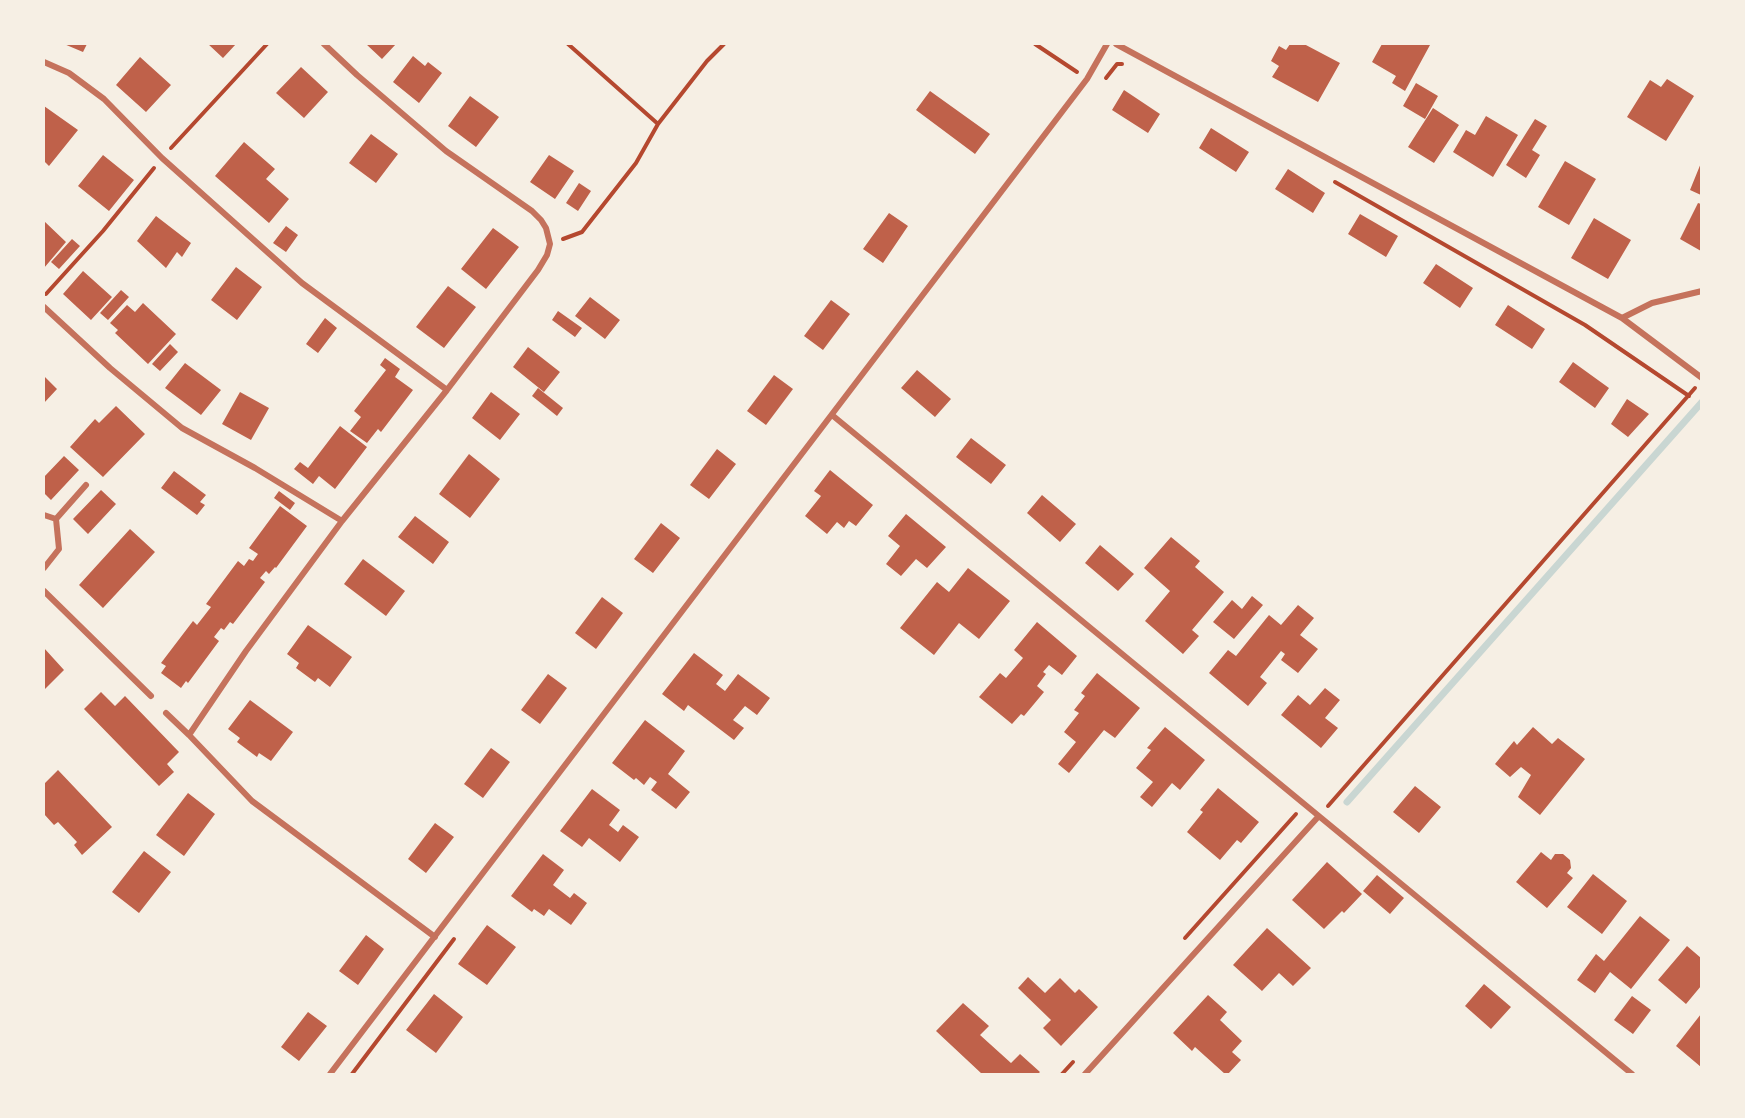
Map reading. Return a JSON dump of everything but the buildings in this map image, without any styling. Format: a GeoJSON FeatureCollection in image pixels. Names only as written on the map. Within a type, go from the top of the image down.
{"type":"FeatureCollection","features":[{"type":"Feature","properties":{"kind":"street"},"geometry":{"type":"LineString","coordinates":[[189,735],[246,651],[342,521],[447,390],[538,270],[547,255],[550,244],[546,228],[532,211],[446,151],[324,44]]}},
{"type":"Feature","properties":{"kind":"street"},"geometry":{"type":"LineString","coordinates":[[330,1074],[1087,79],[1107,44]]}},
{"type":"Feature","properties":{"kind":"street"},"geometry":{"type":"LineString","coordinates":[[1116,44],[1622,318],[1701,379]]}},
{"type":"Feature","properties":{"kind":"street"},"geometry":{"type":"LineString","coordinates":[[44,62],[69,73],[104,99],[162,158],[302,283],[447,390]]}},
{"type":"Feature","properties":{"kind":"street"},"geometry":{"type":"LineString","coordinates":[[1622,318],[1652,303],[1701,291]]}},
{"type":"Feature","properties":{"kind":"street"},"geometry":{"type":"LineString","coordinates":[[44,307],[110,368],[182,428],[255,468],[342,521]]}},
{"type":"Feature","properties":{"kind":"street"},"geometry":{"type":"LineString","coordinates":[[832,415],[1632,1074]]}},
{"type":"Feature","properties":{"kind":"street"},"geometry":{"type":"LineString","coordinates":[[44,568],[59,549],[56,519],[86,486]]}},
{"type":"Feature","properties":{"kind":"street"},"geometry":{"type":"LineString","coordinates":[[44,515],[56,519]]}},
{"type":"Feature","properties":{"kind":"street"},"geometry":{"type":"LineString","coordinates":[[44,591],[151,696]]}},
{"type":"Feature","properties":{"kind":"street"},"geometry":{"type":"LineString","coordinates":[[166,713],[252,801],[435,937]]}},
{"type":"Feature","properties":{"kind":"street"},"geometry":{"type":"LineString","coordinates":[[1085,1074],[1318,817]]}},
{"type":"Feature","properties":{"kind":"path"},"geometry":{"type":"LineString","coordinates":[[44,297],[103,231],[162,158],[267,44]]}},
{"type":"Feature","properties":{"kind":"path"},"geometry":{"type":"LineString","coordinates":[[568,44],[657,124]]}},
{"type":"Feature","properties":{"kind":"path"},"geometry":{"type":"LineString","coordinates":[[550,244],[582,232],[636,163],[657,124],[707,61],[724,44]]}},
{"type":"Feature","properties":{"kind":"path"},"geometry":{"type":"LineString","coordinates":[[1035,44],[1087,79]]}},
{"type":"Feature","properties":{"kind":"path"},"geometry":{"type":"LineString","coordinates":[[1103,83],[1117,64],[1129,64]]}},
{"type":"Feature","properties":{"kind":"path"},"geometry":{"type":"LineString","coordinates":[[1326,177],[1585,325],[1689,396]]}},
{"type":"Feature","properties":{"kind":"path"},"geometry":{"type":"LineString","coordinates":[[1318,817],[1689,396],[1701,379]]}},
{"type":"Feature","properties":{"kind":"path"},"geometry":{"type":"LineString","coordinates":[[1181,943],[1297,814],[1289,807]]}},
{"type":"Feature","properties":{"kind":"path"},"geometry":{"type":"LineString","coordinates":[[352,1074],[459,933]]}},
{"type":"Feature","properties":{"kind":"path"},"geometry":{"type":"LineString","coordinates":[[1062,1074],[1078,1057]]}},
{"type":"Feature","properties":{"kind":"waterway"},"geometry":{"type":"LineString","coordinates":[[1347,802],[1702,402]]}}]}
